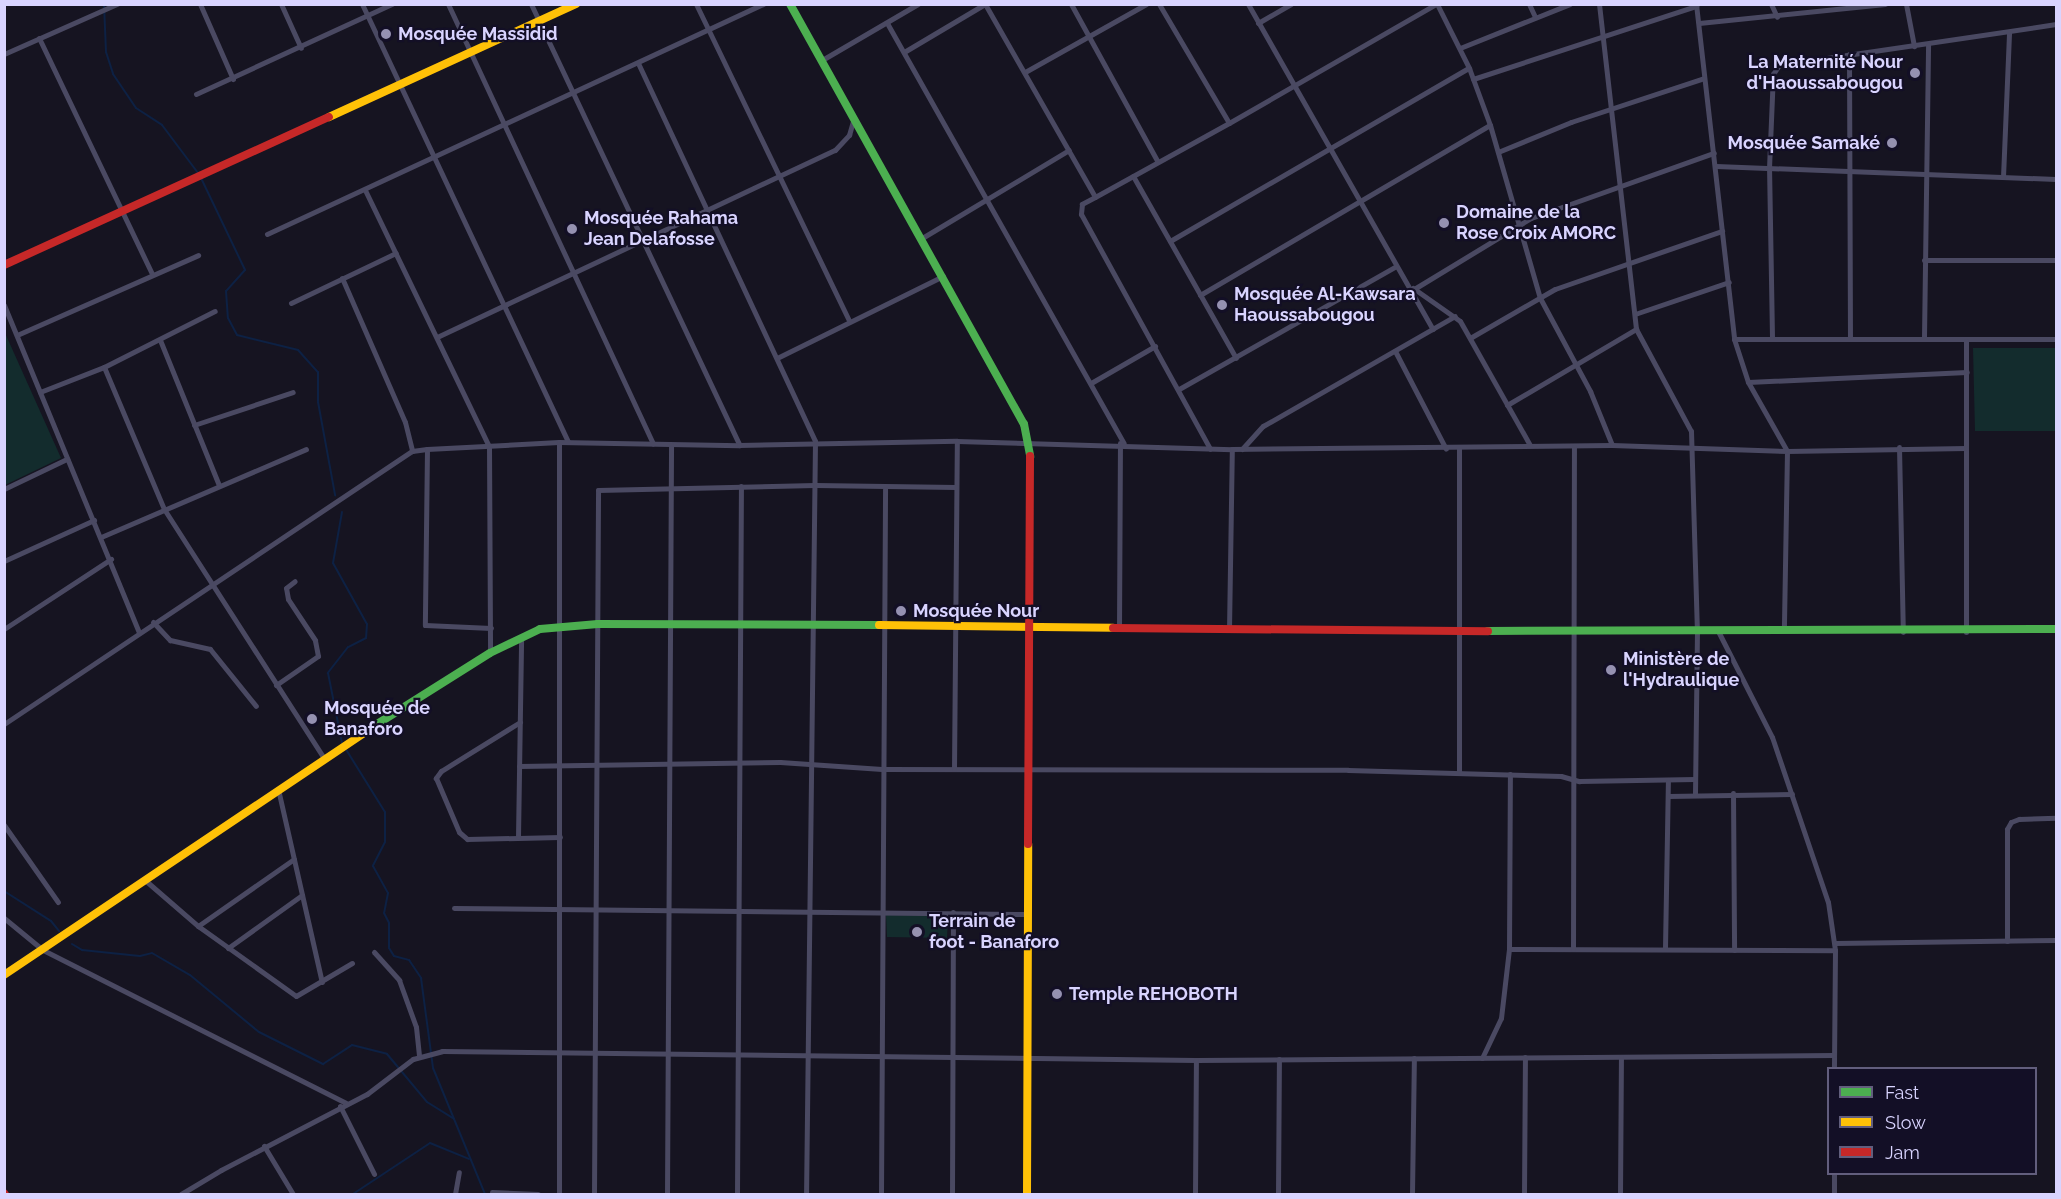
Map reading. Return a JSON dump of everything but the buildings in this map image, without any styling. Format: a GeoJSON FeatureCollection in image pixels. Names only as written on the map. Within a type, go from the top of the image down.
{"type":"FeatureCollection","features":[{"type":"Feature","properties":{"kind":"street"},"geometry":{"type":"LineString","coordinates":[[200,4],[233,79]]}},
{"type":"Feature","properties":{"kind":"street"},"geometry":{"type":"LineString","coordinates":[[281,4],[301,48]]}},
{"type":"Feature","properties":{"kind":"street"},"geometry":{"type":"LineString","coordinates":[[362,4],[568,442]]}},
{"type":"Feature","properties":{"kind":"street"},"geometry":{"type":"LineString","coordinates":[[196,94],[301,48],[392,4]]}},
{"type":"Feature","properties":{"kind":"street"},"geometry":{"type":"LineString","coordinates":[[448,4],[653,443]]}},
{"type":"Feature","properties":{"kind":"street"},"geometry":{"type":"LineString","coordinates":[[531,4],[739,445]]}},
{"type":"Feature","properties":{"kind":"street"},"geometry":{"type":"LineString","coordinates":[[4,265],[400,87],[576,4]]}},
{"type":"Feature","properties":{"kind":"street"},"geometry":{"type":"LineString","coordinates":[[696,4],[849,320]]}},
{"type":"Feature","properties":{"kind":"street"},"geometry":{"type":"LineString","coordinates":[[267,234],[763,4]]}},
{"type":"Feature","properties":{"kind":"street"},"geometry":{"type":"LineString","coordinates":[[790,4],[1024,424],[1030,443],[1027,1194]]}},
{"type":"Feature","properties":{"kind":"street"},"geometry":{"type":"LineString","coordinates":[[822,60],[918,4]]}},
{"type":"Feature","properties":{"kind":"street"},"geometry":{"type":"LineString","coordinates":[[904,52],[985,4],[1095,197]]}},
{"type":"Feature","properties":{"kind":"street"},"geometry":{"type":"LineString","coordinates":[[1071,4],[1158,162]]}},
{"type":"Feature","properties":{"kind":"street"},"geometry":{"type":"LineString","coordinates":[[1025,72],[1146,4]]}},
{"type":"Feature","properties":{"kind":"street"},"geometry":{"type":"LineString","coordinates":[[1159,4],[1229,123]]}},
{"type":"Feature","properties":{"kind":"street"},"geometry":{"type":"LineString","coordinates":[[1248,4],[1432,329]]}},
{"type":"Feature","properties":{"kind":"street"},"geometry":{"type":"LineString","coordinates":[[1258,23],[1292,4]]}},
{"type":"Feature","properties":{"kind":"street"},"geometry":{"type":"LineString","coordinates":[[1210,449],[1081,214],[1082,204],[1437,4],[1469,68],[1490,124],[1517,225],[1540,298],[1575,363],[1612,444]]}},
{"type":"Feature","properties":{"kind":"street"},"geometry":{"type":"LineString","coordinates":[[1528,4],[1535,16]]}},
{"type":"Feature","properties":{"kind":"street"},"geometry":{"type":"LineString","coordinates":[[1460,48],[1535,16],[1570,4]]}},
{"type":"Feature","properties":{"kind":"street"},"geometry":{"type":"LineString","coordinates":[[1599,4],[1605,33],[1636,329],[1690,429],[1697,630],[1695,794]]}},
{"type":"Feature","properties":{"kind":"street"},"geometry":{"type":"LineString","coordinates":[[1771,4],[1777,17]]}},
{"type":"Feature","properties":{"kind":"street"},"geometry":{"type":"LineString","coordinates":[[1699,23],[1777,17],[1885,4]]}},
{"type":"Feature","properties":{"kind":"street"},"geometry":{"type":"LineString","coordinates":[[1906,4],[1914,46]]}},
{"type":"Feature","properties":{"kind":"street"},"geometry":{"type":"LineString","coordinates":[[1473,79],[1605,33],[1696,5],[1734,339],[1748,382],[1787,451],[1784,630]]}},
{"type":"Feature","properties":{"kind":"street"},"geometry":{"type":"LineString","coordinates":[[4,54],[114,6]]}},
{"type":"Feature","properties":{"kind":"street"},"geometry":{"type":"LineString","coordinates":[[887,23],[1091,383],[1122,443],[1119,629]]}},
{"type":"Feature","properties":{"kind":"street"},"geometry":{"type":"LineString","coordinates":[[1772,337],[1769,168],[1773,74],[1779,65],[2056,24]]}},
{"type":"Feature","properties":{"kind":"street"},"geometry":{"type":"LineString","coordinates":[[2003,177],[2009,32]]}},
{"type":"Feature","properties":{"kind":"street"},"geometry":{"type":"LineString","coordinates":[[39,38],[152,274]]}},
{"type":"Feature","properties":{"kind":"street"},"geometry":{"type":"LineString","coordinates":[[1924,337],[1923,172],[1928,44]]}},
{"type":"Feature","properties":{"kind":"street"},"geometry":{"type":"LineString","coordinates":[[1849,54],[1847,169],[1850,337]]}},
{"type":"Feature","properties":{"kind":"street"},"geometry":{"type":"LineString","coordinates":[[638,63],[779,357],[815,441],[811,624],[806,1194]]}},
{"type":"Feature","properties":{"kind":"street"},"geometry":{"type":"LineString","coordinates":[[1170,241],[1469,68]]}},
{"type":"Feature","properties":{"kind":"street"},"geometry":{"type":"LineString","coordinates":[[1498,152],[1704,78]]}},
{"type":"Feature","properties":{"kind":"street"},"geometry":{"type":"LineString","coordinates":[[437,337],[502,304],[779,177],[844,143],[854,117]]}},
{"type":"Feature","properties":{"kind":"street"},"geometry":{"type":"LineString","coordinates":[[1200,295],[1490,124]]}},
{"type":"Feature","properties":{"kind":"street"},"geometry":{"type":"LineString","coordinates":[[922,238],[986,197],[1069,150]]}},
{"type":"Feature","properties":{"kind":"street"},"geometry":{"type":"LineString","coordinates":[[1414,289],[1517,225],[1714,153]]}},
{"type":"Feature","properties":{"kind":"street"},"geometry":{"type":"LineString","coordinates":[[1716,166],[1847,169],[2056,179]]}},
{"type":"Feature","properties":{"kind":"street"},"geometry":{"type":"LineString","coordinates":[[1133,176],[1236,358]]}},
{"type":"Feature","properties":{"kind":"street"},"geometry":{"type":"LineString","coordinates":[[365,190],[489,446],[490,653]]}},
{"type":"Feature","properties":{"kind":"street"},"geometry":{"type":"LineString","coordinates":[[1470,338],[1540,298],[1630,262],[1722,231]]}},
{"type":"Feature","properties":{"kind":"street"},"geometry":{"type":"LineString","coordinates":[[291,303],[396,253]]}},
{"type":"Feature","properties":{"kind":"street"},"geometry":{"type":"LineString","coordinates":[[17,335],[198,255]]}},
{"type":"Feature","properties":{"kind":"street"},"geometry":{"type":"LineString","coordinates":[[1924,260],[2056,260]]}},
{"type":"Feature","properties":{"kind":"street"},"geometry":{"type":"LineString","coordinates":[[1179,389],[1396,266]]}},
{"type":"Feature","properties":{"kind":"street"},"geometry":{"type":"LineString","coordinates":[[779,357],[849,320],[943,276]]}},
{"type":"Feature","properties":{"kind":"street"},"geometry":{"type":"LineString","coordinates":[[342,278],[405,422],[412,451]]}},
{"type":"Feature","properties":{"kind":"street"},"geometry":{"type":"LineString","coordinates":[[1635,314],[1729,282]]}},
{"type":"Feature","properties":{"kind":"street"},"geometry":{"type":"LineString","coordinates":[[1407,284],[1455,316],[1470,338],[1530,445]]}},
{"type":"Feature","properties":{"kind":"street"},"geometry":{"type":"LineString","coordinates":[[4,305],[111,559],[139,632]]}},
{"type":"Feature","properties":{"kind":"street"},"geometry":{"type":"LineString","coordinates":[[40,392],[104,366],[215,311]]}},
{"type":"Feature","properties":{"kind":"street"},"geometry":{"type":"LineString","coordinates":[[1242,449],[1263,426],[1455,316]]}},
{"type":"Feature","properties":{"kind":"street"},"geometry":{"type":"LineString","coordinates":[[1507,405],[1636,329]]}},
{"type":"Feature","properties":{"kind":"street"},"geometry":{"type":"LineString","coordinates":[[1734,339],[1772,337],[1924,337],[1966,341],[2056,339]]}},
{"type":"Feature","properties":{"kind":"street"},"geometry":{"type":"LineString","coordinates":[[160,340],[219,485]]}},
{"type":"Feature","properties":{"kind":"street"},"geometry":{"type":"LineString","coordinates":[[1966,341],[1966,632]]}},
{"type":"Feature","properties":{"kind":"street"},"geometry":{"type":"LineString","coordinates":[[1091,383],[1155,346]]}},
{"type":"Feature","properties":{"kind":"street"},"geometry":{"type":"LineString","coordinates":[[1395,351],[1446,449]]}},
{"type":"Feature","properties":{"kind":"street"},"geometry":{"type":"LineString","coordinates":[[104,366],[164,509],[210,585],[324,758]]}},
{"type":"Feature","properties":{"kind":"street"},"geometry":{"type":"LineString","coordinates":[[1748,382],[1967,372]]}},
{"type":"Feature","properties":{"kind":"street"},"geometry":{"type":"LineString","coordinates":[[194,425],[293,393]]}},
{"type":"Feature","properties":{"kind":"street"},"geometry":{"type":"LineString","coordinates":[[4,724],[153,622],[412,451],[558,442],[739,445],[815,441],[1122,443],[1210,449],[1459,449],[1612,444],[1787,451],[1899,447],[1966,448]]}},
{"type":"Feature","properties":{"kind":"street"},"geometry":{"type":"LineString","coordinates":[[954,769],[952,625],[957,441]]}},
{"type":"Feature","properties":{"kind":"street"},"geometry":{"type":"LineString","coordinates":[[558,442],[561,767],[559,1194]]}},
{"type":"Feature","properties":{"kind":"street"},"geometry":{"type":"LineString","coordinates":[[668,1194],[665,1055],[671,445]]}},
{"type":"Feature","properties":{"kind":"street"},"geometry":{"type":"LineString","coordinates":[[1573,949],[1576,631],[1574,447]]}},
{"type":"Feature","properties":{"kind":"street"},"geometry":{"type":"LineString","coordinates":[[1899,447],[1903,632]]}},
{"type":"Feature","properties":{"kind":"street"},"geometry":{"type":"LineString","coordinates":[[101,537],[306,449]]}},
{"type":"Feature","properties":{"kind":"street"},"geometry":{"type":"LineString","coordinates":[[427,449],[425,625],[491,628]]}},
{"type":"Feature","properties":{"kind":"street"},"geometry":{"type":"LineString","coordinates":[[1229,630],[1232,449]]}},
{"type":"Feature","properties":{"kind":"street"},"geometry":{"type":"LineString","coordinates":[[1459,449],[1459,773]]}},
{"type":"Feature","properties":{"kind":"street"},"geometry":{"type":"LineString","coordinates":[[4,489],[67,459]]}},
{"type":"Feature","properties":{"kind":"street"},"geometry":{"type":"LineString","coordinates":[[594,1194],[594,767],[598,624],[598,490],[815,485],[885,489],[956,487]]}},
{"type":"Feature","properties":{"kind":"street"},"geometry":{"type":"LineString","coordinates":[[736,1194],[740,912],[741,486]]}},
{"type":"Feature","properties":{"kind":"street"},"geometry":{"type":"LineString","coordinates":[[880,1194],[882,625],[885,489]]}},
{"type":"Feature","properties":{"kind":"street"},"geometry":{"type":"LineString","coordinates":[[4,561],[94,520]]}},
{"type":"Feature","properties":{"kind":"street"},"geometry":{"type":"LineString","coordinates":[[4,629],[111,559]]}},
{"type":"Feature","properties":{"kind":"street"},"geometry":{"type":"LineString","coordinates":[[276,685],[318,656],[315,640],[288,598],[286,588],[295,581]]}},
{"type":"Feature","properties":{"kind":"street"},"geometry":{"type":"LineString","coordinates":[[153,622],[171,640],[210,649],[256,706]]}},
{"type":"Feature","properties":{"kind":"street"},"geometry":{"type":"LineString","coordinates":[[4,975],[146,881],[324,758],[490,653],[521,635],[560,626],[598,624],[739,626],[1030,624],[1119,629],[1903,632],[2056,629]]}},
{"type":"Feature","properties":{"kind":"street"},"geometry":{"type":"LineString","coordinates":[[1718,631],[1769,730],[1828,902],[1835,943],[1834,1067]]}},
{"type":"Feature","properties":{"kind":"street"},"geometry":{"type":"LineString","coordinates":[[518,837],[521,635]]}},
{"type":"Feature","properties":{"kind":"street"},"geometry":{"type":"LineString","coordinates":[[520,722],[441,771],[436,778],[463,837],[560,837]]}},
{"type":"Feature","properties":{"kind":"street"},"geometry":{"type":"LineString","coordinates":[[519,766],[668,766],[741,762],[882,769],[1459,773],[1510,774],[1574,780],[1668,782],[1695,779]]}},
{"type":"Feature","properties":{"kind":"street"},"geometry":{"type":"LineString","coordinates":[[1482,1058],[1501,1018],[1509,949],[1510,774]]}},
{"type":"Feature","properties":{"kind":"street"},"geometry":{"type":"LineString","coordinates":[[1665,948],[1668,782]]}},
{"type":"Feature","properties":{"kind":"street"},"geometry":{"type":"LineString","coordinates":[[278,789],[322,982]]}},
{"type":"Feature","properties":{"kind":"street"},"geometry":{"type":"LineString","coordinates":[[1668,796],[1733,793],[1792,794]]}},
{"type":"Feature","properties":{"kind":"street"},"geometry":{"type":"LineString","coordinates":[[1733,793],[1734,950]]}},
{"type":"Feature","properties":{"kind":"street"},"geometry":{"type":"LineString","coordinates":[[2007,940],[2007,829],[2011,822],[2019,819],[2056,818]]}},
{"type":"Feature","properties":{"kind":"street"},"geometry":{"type":"LineString","coordinates":[[4,825],[58,902]]}},
{"type":"Feature","properties":{"kind":"street"},"geometry":{"type":"LineString","coordinates":[[198,926],[294,859]]}},
{"type":"Feature","properties":{"kind":"street"},"geometry":{"type":"LineString","coordinates":[[146,881],[198,926],[296,996],[352,963]]}},
{"type":"Feature","properties":{"kind":"street"},"geometry":{"type":"LineString","coordinates":[[228,948],[302,895]]}},
{"type":"Feature","properties":{"kind":"street"},"geometry":{"type":"LineString","coordinates":[[454,908],[667,912],[880,910],[1027,914]]}},
{"type":"Feature","properties":{"kind":"street"},"geometry":{"type":"LineString","coordinates":[[952,1194],[953,912]]}},
{"type":"Feature","properties":{"kind":"street"},"geometry":{"type":"LineString","coordinates":[[4,918],[43,950],[346,1103]]}},
{"type":"Feature","properties":{"kind":"street"},"geometry":{"type":"LineString","coordinates":[[1835,943],[2056,940]]}},
{"type":"Feature","properties":{"kind":"street"},"geometry":{"type":"LineString","coordinates":[[1509,949],[1835,950]]}},
{"type":"Feature","properties":{"kind":"street"},"geometry":{"type":"LineString","coordinates":[[374,952],[402,988],[416,1027],[419,1056]]}},
{"type":"Feature","properties":{"kind":"street"},"geometry":{"type":"LineString","coordinates":[[182,1194],[264,1146],[367,1094],[419,1056],[442,1051],[880,1058],[1196,1059],[1834,1055]]}},
{"type":"Feature","properties":{"kind":"street"},"geometry":{"type":"LineString","coordinates":[[1524,1194],[1525,1057]]}},
{"type":"Feature","properties":{"kind":"street"},"geometry":{"type":"LineString","coordinates":[[1620,1194],[1621,1057]]}},
{"type":"Feature","properties":{"kind":"street"},"geometry":{"type":"LineString","coordinates":[[1412,1194],[1414,1058]]}},
{"type":"Feature","properties":{"kind":"street"},"geometry":{"type":"LineString","coordinates":[[1195,1194],[1196,1059]]}},
{"type":"Feature","properties":{"kind":"street"},"geometry":{"type":"LineString","coordinates":[[1278,1194],[1279,1059]]}},
{"type":"Feature","properties":{"kind":"street"},"geometry":{"type":"LineString","coordinates":[[340,1106],[374,1174]]}},
{"type":"Feature","properties":{"kind":"street"},"geometry":{"type":"LineString","coordinates":[[264,1146],[293,1194]]}},
{"type":"Feature","properties":{"kind":"street"},"geometry":{"type":"LineString","coordinates":[[454,1194],[459,1172]]}},
{"type":"Feature","properties":{"kind":"street"},"geometry":{"type":"LineString","coordinates":[[1834,1175],[1834,1194]]}},
{"type":"Feature","properties":{"kind":"street"},"geometry":{"type":"LineString","coordinates":[[492,1192],[538,1194]]}},
{"type":"Feature","properties":{"kind":"green space"},"geometry":{"type":"Polygon","coordinates":[[[5,333],[61,458],[4,485],[5,333]]]}},
{"type":"Feature","properties":{"kind":"green space"},"geometry":{"type":"Polygon","coordinates":[[[1973,348],[2056,348],[2056,431],[1975,431],[1973,348]]]}},
{"type":"Feature","properties":{"kind":"green space","name":"Terrain de foot - Banaforo"},"geometry":{"type":"Polygon","coordinates":[[[886,915],[948,916],[947,938],[887,937],[886,915]]]}},
{"type":"Feature","properties":{"kind":"waterway"},"geometry":{"type":"LineString","coordinates":[[104,4],[106,52],[113,74],[136,108],[162,125],[198,173]]}},
{"type":"Feature","properties":{"kind":"waterway"},"geometry":{"type":"LineString","coordinates":[[201,178],[245,270],[226,291],[228,318],[237,335],[298,350],[318,372],[318,402],[335,495]]}},
{"type":"Feature","properties":{"kind":"waterway"},"geometry":{"type":"LineString","coordinates":[[342,512],[333,563],[367,624],[366,638],[348,647],[328,673],[342,743],[385,812],[385,842],[373,866],[388,893],[384,913],[389,923],[389,948],[394,956],[409,960],[421,978],[433,1068],[485,1194]]}},
{"type":"Feature","properties":{"kind":"waterway"},"geometry":{"type":"LineString","coordinates":[[4,891],[51,921],[59,931]]}},
{"type":"Feature","properties":{"kind":"waterway"},"geometry":{"type":"LineString","coordinates":[[72,944],[82,950],[140,956],[152,953],[190,975],[259,1032],[323,1064],[352,1045],[387,1054],[427,1102],[454,1119]]}},
{"type":"Feature","properties":{"kind":"waterway"},"geometry":{"type":"LineString","coordinates":[[353,1194],[430,1143],[469,1159]]}},
{"type":"Feature","properties":{"kind":"traffic: fast"},"geometry":{"type":"LineString","coordinates":[[790,4],[1024,424],[1030,456]]}},
{"type":"Feature","properties":{"kind":"traffic: fast"},"geometry":{"type":"LineString","coordinates":[[374,726],[490,653],[540,629],[598,624],[879,625]]}},
{"type":"Feature","properties":{"kind":"traffic: fast"},"geometry":{"type":"LineString","coordinates":[[1488,631],[2056,629]]}},
{"type":"Feature","properties":{"kind":"traffic: slow"},"geometry":{"type":"LineString","coordinates":[[329,117],[576,4]]}},
{"type":"Feature","properties":{"kind":"traffic: slow"},"geometry":{"type":"LineString","coordinates":[[879,625],[1113,628]]}},
{"type":"Feature","properties":{"kind":"traffic: slow"},"geometry":{"type":"LineString","coordinates":[[4,975],[374,726]]}},
{"type":"Feature","properties":{"kind":"traffic: slow"},"geometry":{"type":"LineString","coordinates":[[1027,1194],[1028,844]]}},
{"type":"Feature","properties":{"kind":"traffic: jam"},"geometry":{"type":"LineString","coordinates":[[4,265],[329,117]]}},
{"type":"Feature","properties":{"kind":"traffic: jam"},"geometry":{"type":"LineString","coordinates":[[1028,844],[1030,456]]}},
{"type":"Feature","properties":{"kind":"traffic: jam"},"geometry":{"type":"LineString","coordinates":[[1113,628],[1488,631]]}},
{"type":"Feature","properties":{"kind":"place","name":"Mosquée Massidid"},"geometry":{"type":"Point","coordinates":[386,34]}},
{"type":"Feature","properties":{"kind":"place","name":"La Maternité Nour d'Haoussabougou"},"geometry":{"type":"Point","coordinates":[1915,73]}},
{"type":"Feature","properties":{"kind":"place","name":"Mosquée Samaké"},"geometry":{"type":"Point","coordinates":[1892,143]}},
{"type":"Feature","properties":{"kind":"place","name":"Domaine de la Rose Croix AMORC"},"geometry":{"type":"Point","coordinates":[1444,223]}},
{"type":"Feature","properties":{"kind":"place","name":"Mosquée Rahama Jean Delafosse"},"geometry":{"type":"Point","coordinates":[572,229]}},
{"type":"Feature","properties":{"kind":"place","name":"Mosquée Al-Kawsara Haoussabougou"},"geometry":{"type":"Point","coordinates":[1222,305]}},
{"type":"Feature","properties":{"kind":"place","name":"Mosquée Nour"},"geometry":{"type":"Point","coordinates":[901,611]}},
{"type":"Feature","properties":{"kind":"place","name":"Ministère de l'Hydraulique"},"geometry":{"type":"Point","coordinates":[1611,670]}},
{"type":"Feature","properties":{"kind":"place","name":"Mosquée de Banaforo"},"geometry":{"type":"Point","coordinates":[312,719]}},
{"type":"Feature","properties":{"kind":"place","name":"Terrain de foot - Banaforo"},"geometry":{"type":"Point","coordinates":[917,932]}},
{"type":"Feature","properties":{"kind":"place","name":"Temple REHOBOTH"},"geometry":{"type":"Point","coordinates":[1057,994]}}]}
